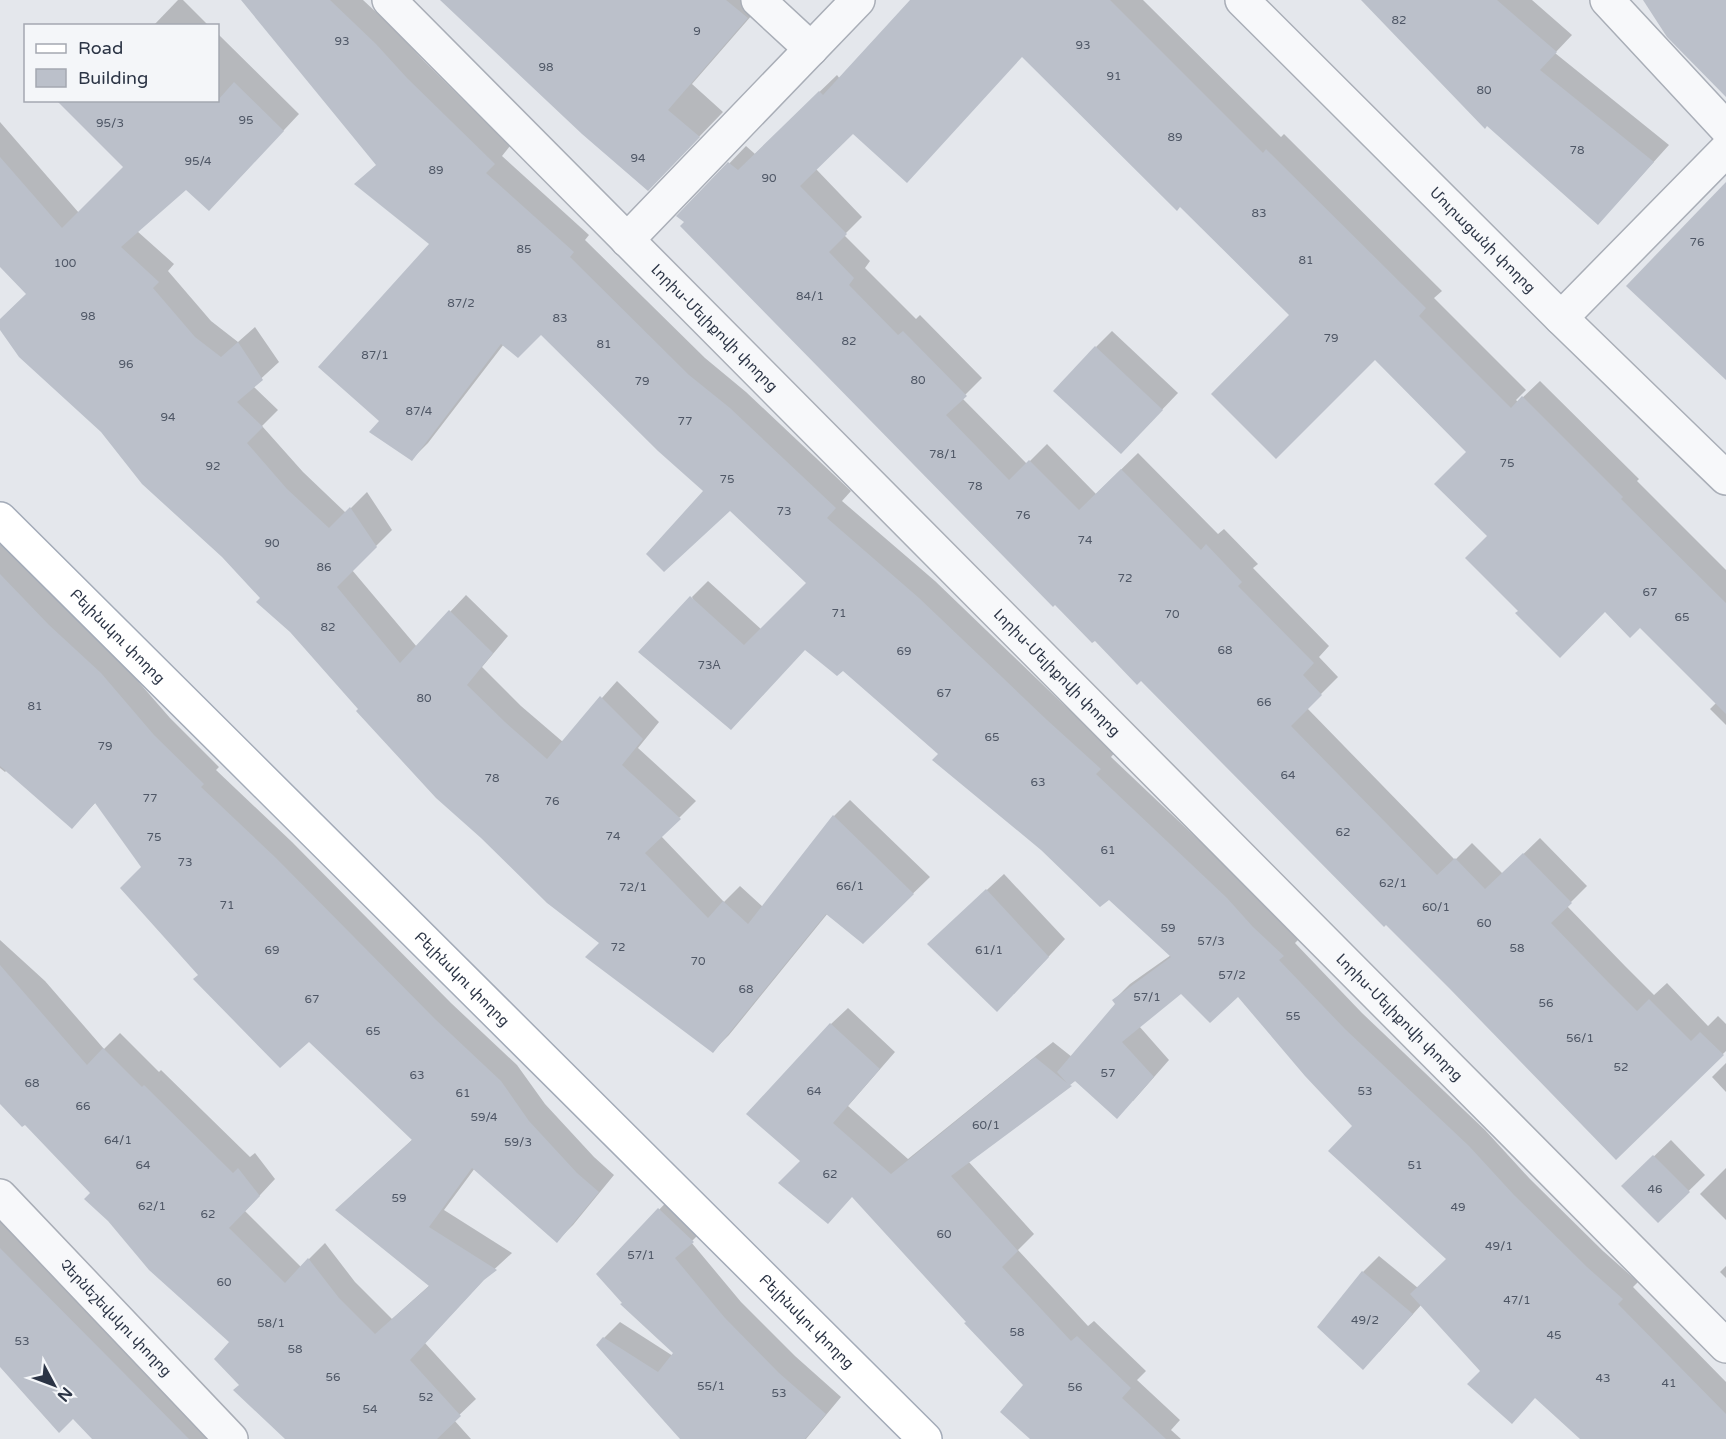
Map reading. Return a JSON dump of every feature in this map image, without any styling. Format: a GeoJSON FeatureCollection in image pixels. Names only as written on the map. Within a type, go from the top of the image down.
{"type":"FeatureCollection","features":[{"type":"Feature","properties":{"kind":"main road","name":"Բելինսկու փողոց"},"geometry":{"type":"LineString","coordinates":[[0,519],[924,1439]]}},
{"type":"Feature","properties":{"kind":"street","name":"Լորիս-Մելիքովի փողոց"},"geometry":{"type":"LineString","coordinates":[[389,0],[1726,1346]]}},
{"type":"Feature","properties":{"kind":"street"},"geometry":{"type":"LineString","coordinates":[[758,0],[811,50]]}},
{"type":"Feature","properties":{"kind":"street"},"geometry":{"type":"LineString","coordinates":[[627,240],[858,0]]}},
{"type":"Feature","properties":{"kind":"street","name":"Մուրացանի փողոց"},"geometry":{"type":"LineString","coordinates":[[1242,0],[1561,318],[1726,478]]}},
{"type":"Feature","properties":{"kind":"street"},"geometry":{"type":"LineString","coordinates":[[1607,0],[1726,128]]}},
{"type":"Feature","properties":{"kind":"street"},"geometry":{"type":"LineString","coordinates":[[1561,318],[1726,150]]}},
{"type":"Feature","properties":{"kind":"street","name":"Չերնեշեվսկու փողոց"},"geometry":{"type":"LineString","coordinates":[[0,1196],[231,1439]]}},
{"type":"Feature","properties":{"kind":"building"},"geometry":{"type":"Polygon","coordinates":[[[241,0],[330,0],[376,44],[407,78],[495,164],[486,173],[574,252],[570,257],[689,375],[730,408],[836,508],[827,518],[919,598],[1101,769],[1096,774],[1227,898],[1284,956],[1279,960],[1345,1029],[1469,1146],[1514,1195],[1623,1299],[1618,1304],[1726,1414],[1726,1439],[1580,1439],[1535,1398],[1512,1424],[1467,1384],[1480,1371],[1410,1294],[1446,1259],[1328,1151],[1352,1126],[1305,1076],[1238,997],[1210,1023],[1181,994],[1122,1042],[1154,1077],[1117,1119],[1075,1081],[1070,1085],[1072,1086],[951,1176],[1018,1251],[1002,1267],[1071,1341],[1077,1336],[1131,1388],[1122,1398],[1166,1439],[1030,1439],[1000,1412],[1023,1385],[964,1323],[966,1322],[852,1197],[828,1224],[778,1183],[800,1161],[746,1114],[830,1023],[880,1069],[833,1123],[891,1174],[1035,1057],[1067,1083],[1057,1072],[1115,1004],[1112,1000],[1171,957],[1109,900],[1100,907],[1041,850],[932,760],[938,754],[843,671],[837,676],[805,650],[731,730],[638,652],[690,596],[744,645],[806,583],[730,511],[664,572],[646,554],[703,491],[658,451],[541,335],[518,358],[501,344],[412,461],[369,432],[379,421],[318,367],[429,244],[354,184],[376,165],[241,0]]]}},
{"type":"Feature","properties":{"kind":"building"},"geometry":{"type":"Polygon","coordinates":[[[440,0],[726,0],[748,18],[668,110],[700,137],[648,191],[582,134],[440,0]]]}},
{"type":"Feature","properties":{"kind":"building"},"geometry":{"type":"Polygon","coordinates":[[[910,0],[1110,0],[1263,153],[1266,149],[1426,308],[1419,316],[1511,408],[1522,396],[1726,603],[1726,714],[1640,628],[1630,638],[1605,612],[1560,658],[1515,613],[1518,611],[1465,558],[1487,536],[1434,484],[1466,452],[1375,360],[1276,459],[1211,394],[1289,315],[1180,207],[1177,211],[1022,57],[907,183],[853,134],[800,186],[847,234],[829,252],[854,278],[849,285],[898,335],[903,331],[967,396],[946,415],[1009,480],[1029,460],[1079,510],[1121,469],[1201,550],[1206,544],[1242,582],[1238,586],[1314,663],[1303,675],[1322,695],[1291,726],[1437,875],[1455,858],[1485,889],[1523,853],[1572,903],[1551,923],[1608,982],[1637,1011],[1649,999],[1691,1041],[1700,1032],[1724,1055],[1616,1160],[1450,989],[1386,925],[1384,927],[1141,681],[1137,685],[1095,641],[1092,643],[1055,605],[1053,607],[680,226],[684,222],[676,216],[728,162],[738,170],[819,91],[823,95],[910,0]]]}},
{"type":"Feature","properties":{"kind":"building"},"geometry":{"type":"Polygon","coordinates":[[[1361,0],[1497,0],[1557,52],[1540,70],[1654,162],[1598,225],[1487,126],[1485,129],[1361,0]]]}},
{"type":"Feature","properties":{"kind":"building"},"geometry":{"type":"Polygon","coordinates":[[[1643,0],[1726,0],[1726,97],[1667,37],[1643,0]]]}},
{"type":"Feature","properties":{"kind":"building"},"geometry":{"type":"Polygon","coordinates":[[[234,82],[284,131],[209,211],[186,190],[121,247],[159,282],[153,288],[195,337],[221,357],[238,342],[263,380],[237,402],[263,427],[247,443],[287,489],[329,528],[350,507],[377,547],[337,587],[400,663],[449,610],[493,653],[467,685],[547,759],[600,696],[643,739],[622,765],[681,819],[645,853],[708,918],[723,901],[748,924],[833,815],[914,894],[863,944],[826,914],[713,1053],[585,957],[599,943],[547,903],[481,838],[436,798],[356,711],[358,709],[290,632],[256,602],[260,598],[222,557],[142,484],[101,432],[19,357],[0,330],[0,319],[26,294],[0,267],[0,157],[62,228],[123,167],[58,102],[219,102],[219,99],[234,82]]]}},
{"type":"Feature","properties":{"kind":"building"},"geometry":{"type":"Polygon","coordinates":[[[1726,182],[1726,380],[1626,286],[1726,182]]]}},
{"type":"Feature","properties":{"kind":"building"},"geometry":{"type":"Polygon","coordinates":[[[1095,346],[1163,410],[1121,454],[1053,391],[1095,346]]]}},
{"type":"Feature","properties":{"kind":"building"},"geometry":{"type":"Polygon","coordinates":[[[0,574],[49,625],[101,673],[154,735],[204,784],[201,787],[276,858],[435,1019],[501,1081],[529,1121],[577,1173],[599,1192],[557,1243],[472,1168],[429,1227],[497,1270],[484,1280],[410,1360],[461,1416],[437,1439],[285,1439],[233,1390],[239,1385],[214,1359],[229,1342],[149,1270],[108,1221],[84,1199],[90,1193],[25,1125],[22,1127],[0,1104],[0,965],[87,1065],[103,1048],[233,1173],[238,1168],[260,1196],[229,1228],[285,1283],[308,1258],[339,1298],[375,1334],[429,1286],[335,1210],[412,1140],[309,1042],[280,1068],[193,979],[198,975],[120,888],[141,867],[95,803],[72,829],[0,766],[0,574]]]}},
{"type":"Feature","properties":{"kind":"building"},"geometry":{"type":"Polygon","coordinates":[[[986,889],[1049,957],[997,1012],[927,944],[986,889]]]}},
{"type":"Feature","properties":{"kind":"building"},"geometry":{"type":"Polygon","coordinates":[[[1653,1155],[1690,1192],[1658,1223],[1621,1186],[1653,1155]]]}},
{"type":"Feature","properties":{"kind":"building"},"geometry":{"type":"Polygon","coordinates":[[[658,1208],[694,1242],[675,1258],[725,1318],[779,1373],[826,1414],[805,1439],[680,1439],[596,1345],[603,1337],[658,1372],[673,1353],[620,1304],[622,1303],[596,1274],[658,1208]]]}},
{"type":"Feature","properties":{"kind":"building"},"geometry":{"type":"Polygon","coordinates":[[[0,1248],[189,1439],[92,1439],[73,1419],[59,1433],[0,1367],[0,1248]]]}},
{"type":"Feature","properties":{"kind":"building"},"geometry":{"type":"Polygon","coordinates":[[[1362,1271],[1413,1314],[1363,1370],[1317,1327],[1362,1271]]]}}]}
